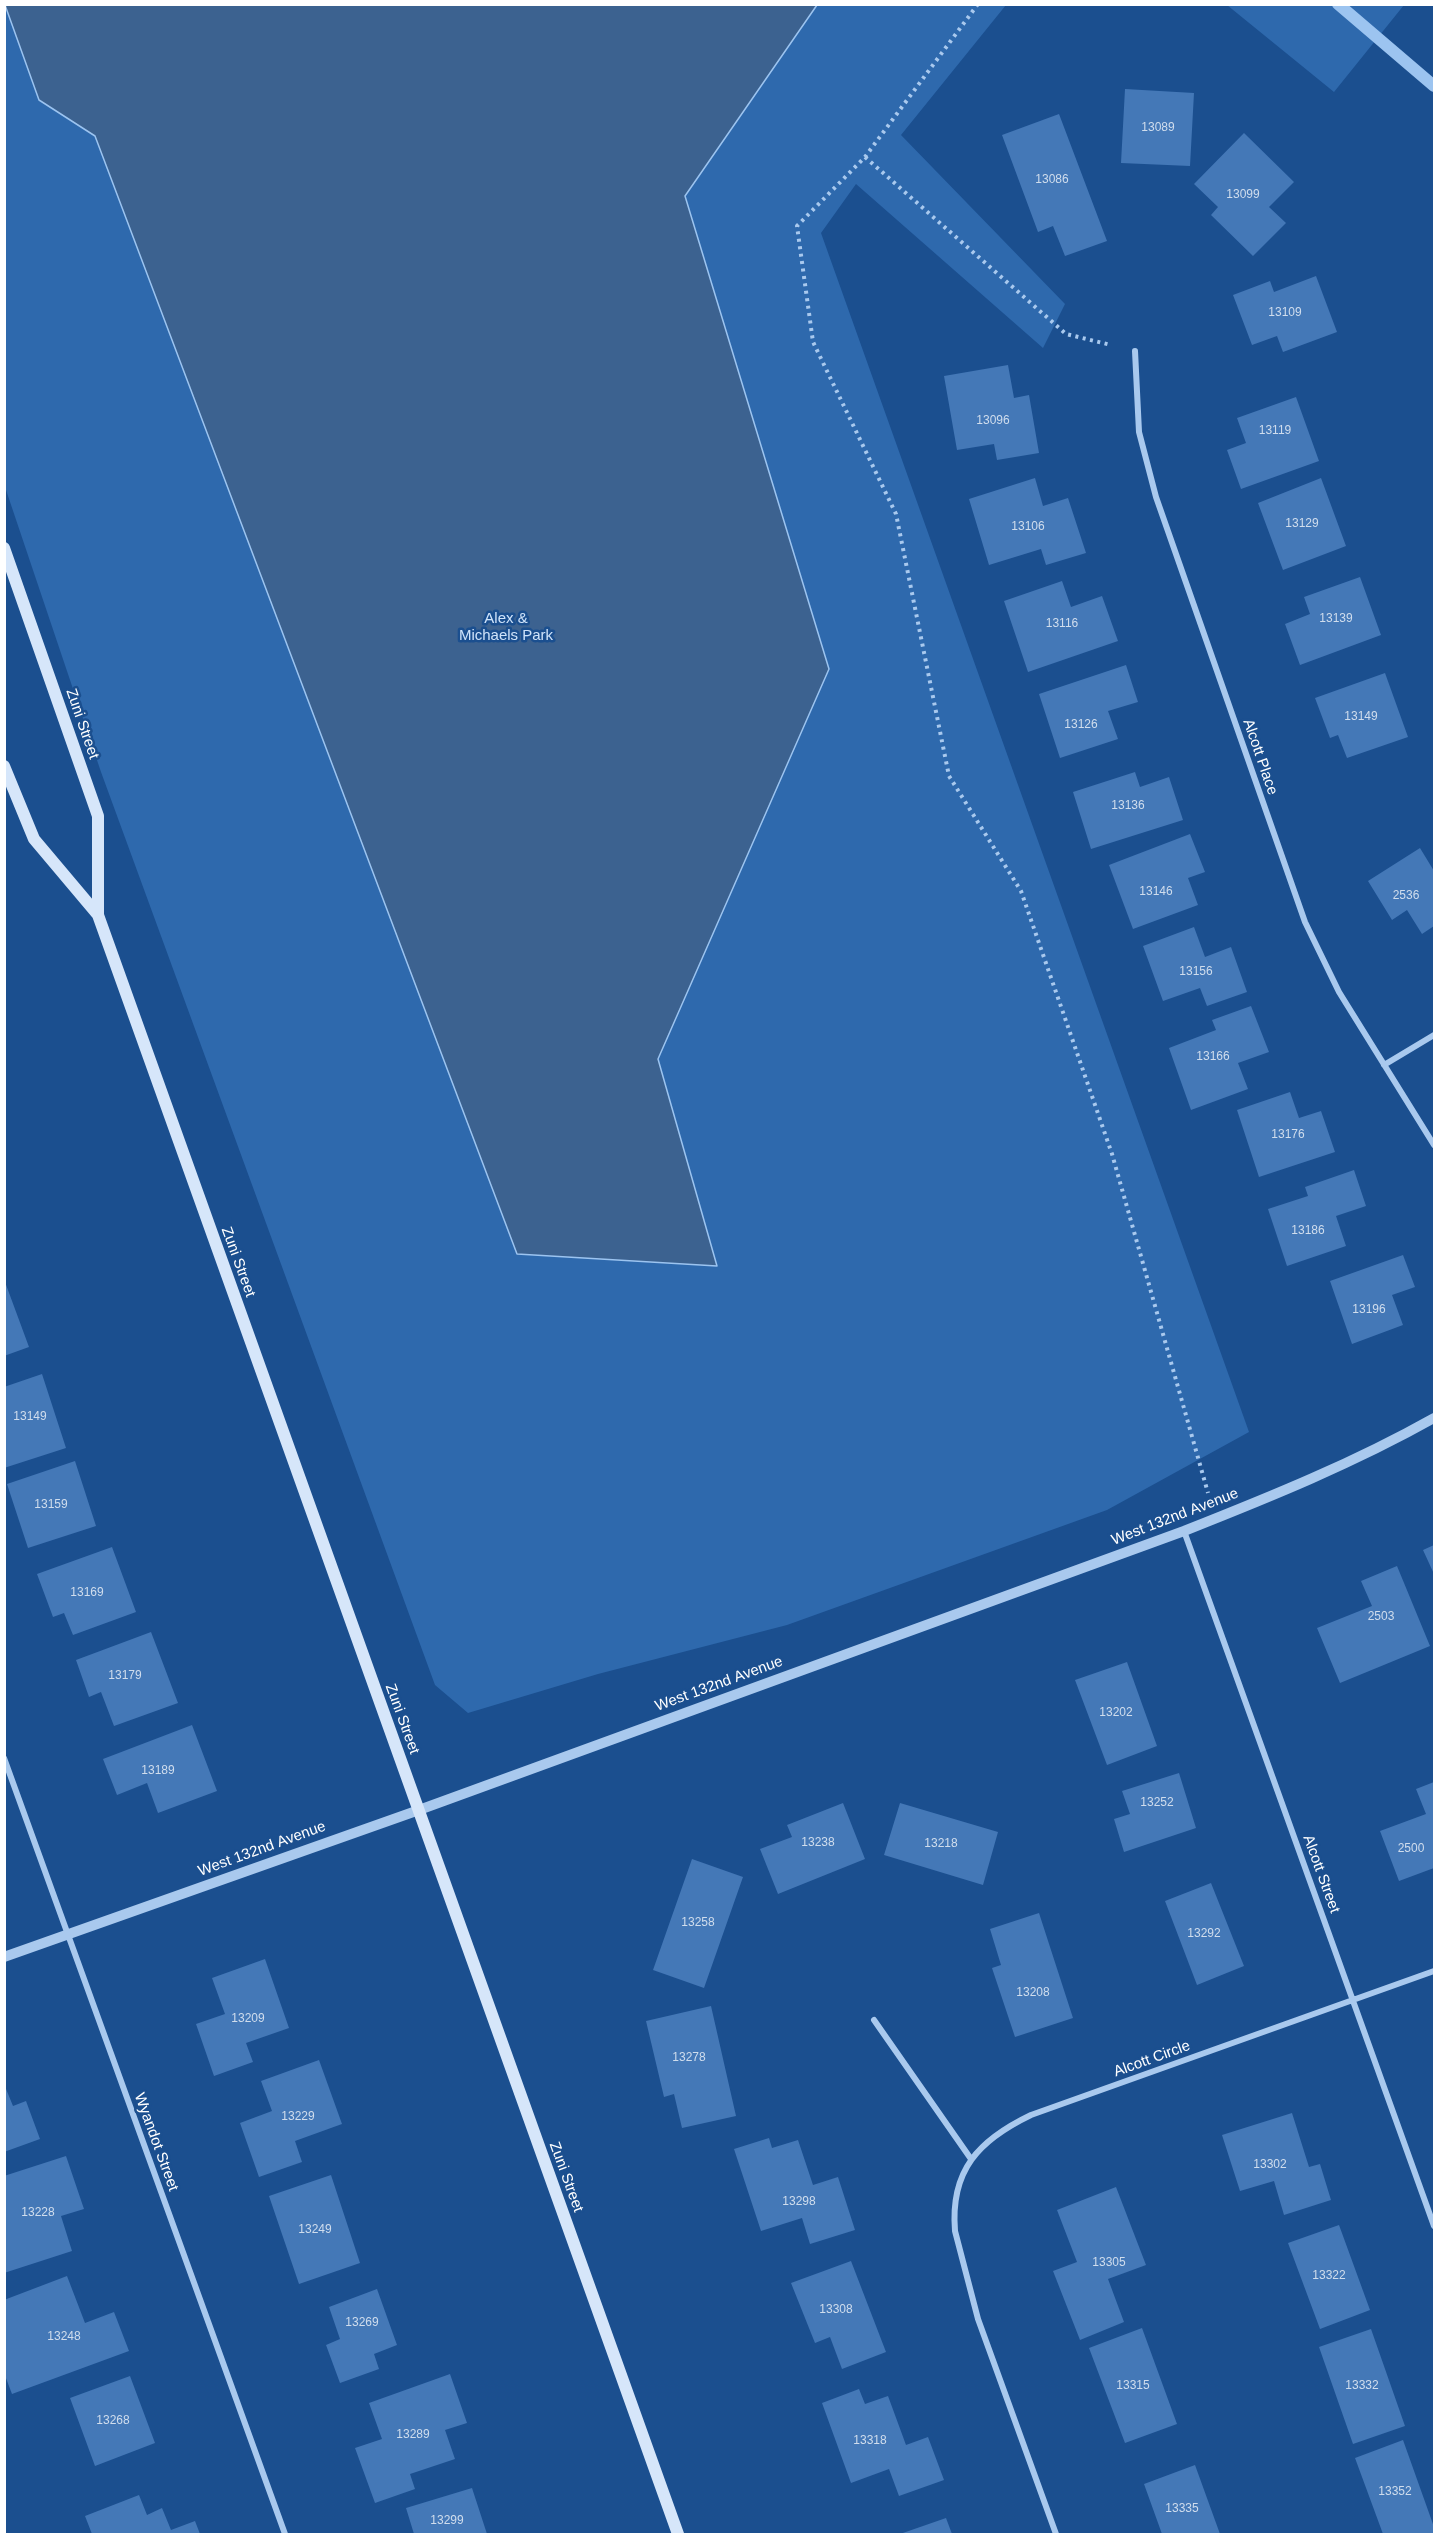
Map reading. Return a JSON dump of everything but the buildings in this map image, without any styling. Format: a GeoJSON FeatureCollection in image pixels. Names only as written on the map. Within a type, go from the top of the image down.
{"type":"FeatureCollection","features":[{"type":"Feature","properties":{"kind":"main road","name":"Zuni Street"},"geometry":{"type":"LineString","coordinates":[[4,548],[98,816],[98,915],[678,2535]]}},
{"type":"Feature","properties":{"kind":"main road","name":"Zuni Street"},"geometry":{"type":"LineString","coordinates":[[4,766],[34,839],[98,915]]}},
{"type":"Feature","properties":{"kind":"street","name":"Alcott Place"},"geometry":{"type":"LineString","coordinates":[[1135,351],[1138,432],[1156,497],[1305,922],[1339,992],[1434,1145]]}},
{"type":"Feature","properties":{"kind":"street"},"geometry":{"type":"LineString","coordinates":[[1384,1065],[1434,1035]]}},
{"type":"Feature","properties":{"kind":"street","name":"West 132nd Avenue"},"geometry":{"type":"LineString","coordinates":[[4,1957],[419,1810],[1184,1531],[1274,1496],[1390,1443],[1434,1418]]}},
{"type":"Feature","properties":{"kind":"street","name":"Alcott Street"},"geometry":{"type":"LineString","coordinates":[[1184,1531],[1434,2226]]}},
{"type":"Feature","properties":{"kind":"street","name":"Wyandot Street"},"geometry":{"type":"LineString","coordinates":[[4,1758],[285,2535]]}},
{"type":"Feature","properties":{"kind":"street","name":"Alcott Circle"},"geometry":{"type":"LineString","coordinates":[[1056,2535],[978,2319],[955,2230],[954,2216],[958,2187],[970,2159],[978,2149],[1005,2127],[1031,2115],[1434,1971]]}},
{"type":"Feature","properties":{"kind":"street"},"geometry":{"type":"LineString","coordinates":[[874,2020],[970,2159]]}},
{"type":"Feature","properties":{"kind":"path"},"geometry":{"type":"LineString","coordinates":[[978,4],[865,157],[797,226],[813,342],[896,514],[949,776],[1021,891],[1112,1154],[1214,1519]]}},
{"type":"Feature","properties":{"kind":"path"},"geometry":{"type":"LineString","coordinates":[[865,157],[1066,334],[1135,351]]}},
{"type":"Feature","properties":{"kind":"green space","name":"Alex & Michaels Park"},"geometry":{"type":"Polygon","coordinates":[[[4,5],[1006,5],[901,135],[1065,304],[1043,348],[856,184],[821,233],[1249,1432],[1107,1510],[787,1625],[598,1674],[468,1713],[435,1685],[101,772],[5,487],[4,5]]]}},
{"type":"Feature","properties":{"kind":"green space"},"geometry":{"type":"Polygon","coordinates":[[[1227,5],[1404,5],[1334,92],[1227,5]]]}},
{"type":"Feature","properties":{"kind":"shaded area"},"geometry":{"type":"Polygon","coordinates":[[[5,5],[817,5],[685,196],[829,669],[658,1059],[717,1266],[517,1254],[95,136],[39,100],[5,5]]]}},
{"type":"Feature","properties":{"kind":"waterway"},"geometry":{"type":"LineString","coordinates":[[1338,4],[1434,86]]}}]}
